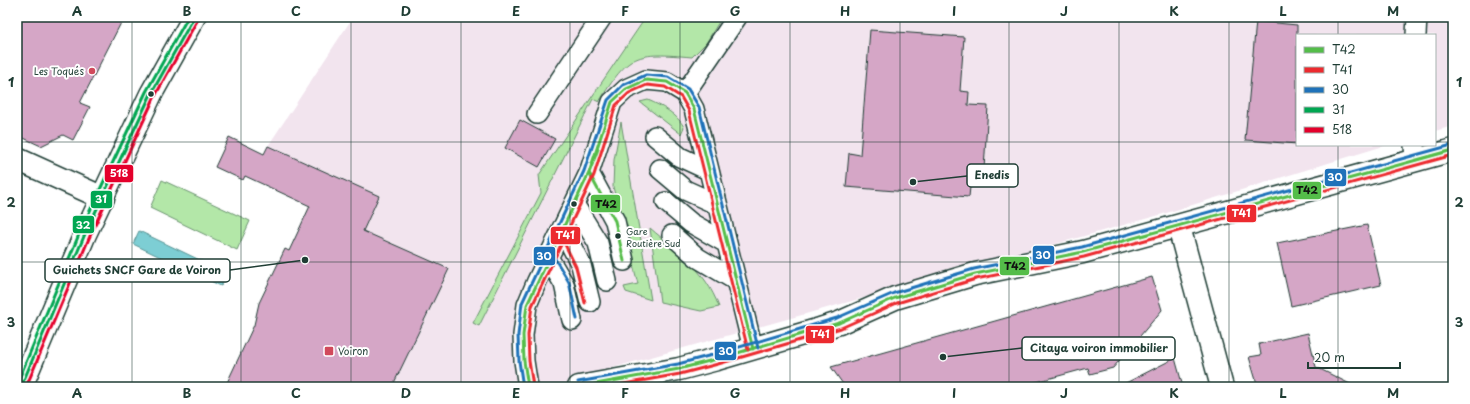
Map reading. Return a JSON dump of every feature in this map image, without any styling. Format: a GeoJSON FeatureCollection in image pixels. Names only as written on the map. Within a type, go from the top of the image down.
{"type":"FeatureCollection","features":[{"type":"Feature","properties":{"kind":"street"},"geometry":{"type":"LineString","coordinates":[[21,387],[82,240],[151,94],[194,17]]}},
{"type":"Feature","properties":{"kind":"street"},"geometry":{"type":"LineString","coordinates":[[579,387],[635,382],[839,323],[895,298],[975,274],[1083,252],[1179,227],[1415,153],[1453,150]]}},
{"type":"Feature","properties":{"kind":"street"},"geometry":{"type":"LineString","coordinates":[[17,159],[103,198]]}},
{"type":"Feature","properties":{"kind":"street"},"geometry":{"type":"LineString","coordinates":[[1179,227],[1222,387]]}},
{"type":"Feature","properties":{"kind":"lane"},"geometry":{"type":"LineString","coordinates":[[537,114],[602,17]]}},
{"type":"Feature","properties":{"kind":"lane"},"geometry":{"type":"LineString","coordinates":[[685,94],[737,17]]}},
{"type":"Feature","properties":{"kind":"lane"},"geometry":{"type":"LineString","coordinates":[[1416,34],[1417,17]]}},
{"type":"Feature","properties":{"kind":"lane"},"geometry":{"type":"LineString","coordinates":[[528,387],[524,361],[524,334],[527,305],[548,257],[589,173],[612,102],[626,89],[646,80],[667,82],[685,94],[694,109],[716,204],[753,349]]}},
{"type":"Feature","properties":{"kind":"lane"},"geometry":{"type":"LineString","coordinates":[[655,136],[680,157],[708,170]]}},
{"type":"Feature","properties":{"kind":"lane"},"geometry":{"type":"LineString","coordinates":[[660,169],[685,190],[716,204]]}},
{"type":"Feature","properties":{"kind":"lane"},"geometry":{"type":"LineString","coordinates":[[589,173],[615,222],[624,261]]}},
{"type":"Feature","properties":{"kind":"lane"},"geometry":{"type":"LineString","coordinates":[[666,202],[691,223],[726,243]]}},
{"type":"Feature","properties":{"kind":"lane"},"geometry":{"type":"LineString","coordinates":[[574,204],[598,243],[607,281]]}},
{"type":"Feature","properties":{"kind":"lane"},"geometry":{"type":"LineString","coordinates":[[562,228],[581,265],[590,302]]}},
{"type":"Feature","properties":{"kind":"lane"},"geometry":{"type":"LineString","coordinates":[[672,235],[698,258],[735,280]]}},
{"type":"Feature","properties":{"kind":"lane"},"geometry":{"type":"LineString","coordinates":[[548,257],[564,284],[572,320]]}},
{"type":"Feature","properties":{"kind":"shaded area"},"geometry":{"type":"Polygon","coordinates":[[[353,17],[1453,17],[1453,126],[1436,131],[1436,34],[1296,34],[1296,146],[1384,146],[1163,214],[612,368],[615,387],[225,387],[254,325],[259,303],[285,249],[289,251],[309,206],[252,179],[268,146],[353,17]]]}},
{"type":"Feature","properties":{"kind":"green space"},"geometry":{"type":"Polygon","coordinates":[[[646,17],[722,17],[706,43],[692,57],[658,55],[636,59],[618,74],[599,102],[593,99],[479,326],[473,323],[541,193],[539,175],[646,17]]]}},
{"type":"Feature","properties":{"kind":"green space"},"geometry":{"type":"Polygon","coordinates":[[[648,100],[673,114],[681,122],[684,127],[681,134],[640,102],[648,100]]]}},
{"type":"Feature","properties":{"kind":"green space"},"geometry":{"type":"Polygon","coordinates":[[[621,122],[651,300],[626,292],[624,287],[638,284],[613,187],[614,160],[621,122]]]}},
{"type":"Feature","properties":{"kind":"green space"},"geometry":{"type":"Polygon","coordinates":[[[162,180],[250,221],[237,250],[150,208],[162,180]]]}},
{"type":"Feature","properties":{"kind":"green space"},"geometry":{"type":"Polygon","coordinates":[[[650,228],[681,254],[699,272],[713,294],[719,307],[701,311],[660,302],[650,228]]]}},
{"type":"Feature","properties":{"kind":"water"},"geometry":{"type":"Polygon","coordinates":[[[139,231],[227,273],[221,286],[133,244],[139,231]]]}},
{"type":"Feature","properties":{"kind":"building"},"geometry":{"type":"Polygon","coordinates":[[[17,17],[124,17],[80,103],[90,107],[73,140],[63,135],[41,146],[17,135],[17,17]]]}},
{"type":"Feature","properties":{"kind":"building"},"geometry":{"type":"Polygon","coordinates":[[[1256,21],[1297,25],[1296,144],[1245,140],[1256,21]]]}},
{"type":"Feature","properties":{"kind":"building"},"geometry":{"type":"Polygon","coordinates":[[[870,30],[964,37],[960,91],[969,92],[968,105],[988,106],[984,169],[972,167],[969,197],[846,187],[849,153],[860,155],[870,30]]]}},
{"type":"Feature","properties":{"kind":"building"},"geometry":{"type":"Polygon","coordinates":[[[520,120],[555,139],[539,167],[505,148],[520,120]]]}},
{"type":"Feature","properties":{"kind":"building"},"geometry":{"type":"Polygon","coordinates":[[[229,137],[264,154],[268,146],[379,196],[363,231],[449,269],[392,387],[225,387],[254,325],[259,303],[285,249],[289,251],[310,206],[245,176],[243,180],[215,167],[229,137]]]}},
{"type":"Feature","properties":{"kind":"building"},"geometry":{"type":"Polygon","coordinates":[[[1367,225],[1381,285],[1291,306],[1277,243],[1367,225]]]}},
{"type":"Feature","properties":{"kind":"building"},"geometry":{"type":"Polygon","coordinates":[[[1152,277],[1162,310],[1113,368],[1090,374],[1088,368],[1018,387],[845,387],[831,367],[1152,277]]]}},
{"type":"Feature","properties":{"kind":"building"},"geometry":{"type":"Polygon","coordinates":[[[1308,333],[1316,367],[1356,387],[1258,387],[1249,357],[1261,355],[1259,344],[1308,333]]]}},
{"type":"Feature","properties":{"kind":"building"},"geometry":{"type":"Polygon","coordinates":[[[1175,358],[1183,387],[1118,387],[1175,358]]]}},
{"type":"Feature","properties":{"kind":"transit line","name":"32"},"geometry":{"type":"LineString","coordinates":[[17,384],[80,232],[146,92],[188,17]]}},
{"type":"Feature","properties":{"kind":"transit line","name":"31"},"geometry":{"type":"LineString","coordinates":[[21,387],[85,234],[151,94],[194,17]]}},
{"type":"Feature","properties":{"kind":"transit line","name":"518"},"geometry":{"type":"LineString","coordinates":[[26,387],[90,236],[155,96],[198,19]]}},
{"type":"Feature","properties":{"kind":"transit line","name":"30"},"geometry":{"type":"LineString","coordinates":[[523,387],[519,361],[518,335],[522,303],[584,171],[608,100],[623,85],[646,75],[668,77],[688,89],[699,107],[758,348]]}},
{"type":"Feature","properties":{"kind":"transit line","name":"T42"},"geometry":{"type":"LineString","coordinates":[[528,387],[524,361],[523,335],[527,305],[589,173],[612,102],[626,89],[646,80],[667,82],[685,93],[694,109],[753,349]]}},
{"type":"Feature","properties":{"kind":"transit line","name":"T41"},"geometry":{"type":"LineString","coordinates":[[533,386],[529,361],[528,335],[532,306],[594,175],[616,105],[629,93],[647,85],[665,87],[681,97],[689,111],[748,350]]}},
{"type":"Feature","properties":{"kind":"transit line","name":"30"},"geometry":{"type":"LineString","coordinates":[[578,382],[678,364],[716,354],[837,318],[894,293],[974,269],[1082,247],[1452,145]]}},
{"type":"Feature","properties":{"kind":"transit line","name":"T42"},"geometry":{"type":"LineString","coordinates":[[598,149],[589,173],[615,221],[624,261]]}},
{"type":"Feature","properties":{"kind":"transit line","name":"T42"},"geometry":{"type":"LineString","coordinates":[[579,387],[679,369],[717,359],[839,323],[895,298],[975,274],[1083,252],[1453,150]]}},
{"type":"Feature","properties":{"kind":"transit line","name":"T41"},"geometry":{"type":"LineString","coordinates":[[607,387],[680,374],[718,364],[841,328],[897,303],[976,279],[1084,257],[1453,155]]}},
{"type":"Feature","properties":{"kind":"transit line","name":"T41"},"geometry":{"type":"LineString","coordinates":[[558,230],[576,267],[585,303]]}},
{"type":"Feature","properties":{"kind":"transit line","name":"30"},"geometry":{"type":"LineString","coordinates":[[552,254],[569,282],[577,319]]}},
{"type":"Feature","properties":{"kind":"place","name":"Les Toqués"},"geometry":{"type":"Point","coordinates":[92,71]}},
{"type":"Feature","properties":{"kind":"place","name":"Enedis"},"geometry":{"type":"Point","coordinates":[913,182]}},
{"type":"Feature","properties":{"kind":"place","name":"Gare Routière Sud"},"geometry":{"type":"Point","coordinates":[618,236]}},
{"type":"Feature","properties":{"kind":"place","name":"Guichets SNCF Gare de Voiron"},"geometry":{"type":"Point","coordinates":[305,260]}},
{"type":"Feature","properties":{"kind":"place","name":"Voiron"},"geometry":{"type":"Point","coordinates":[329,351]}},
{"type":"Feature","properties":{"kind":"place","name":"Citaya voiron immobilier"},"geometry":{"type":"Point","coordinates":[943,357]}}]}
